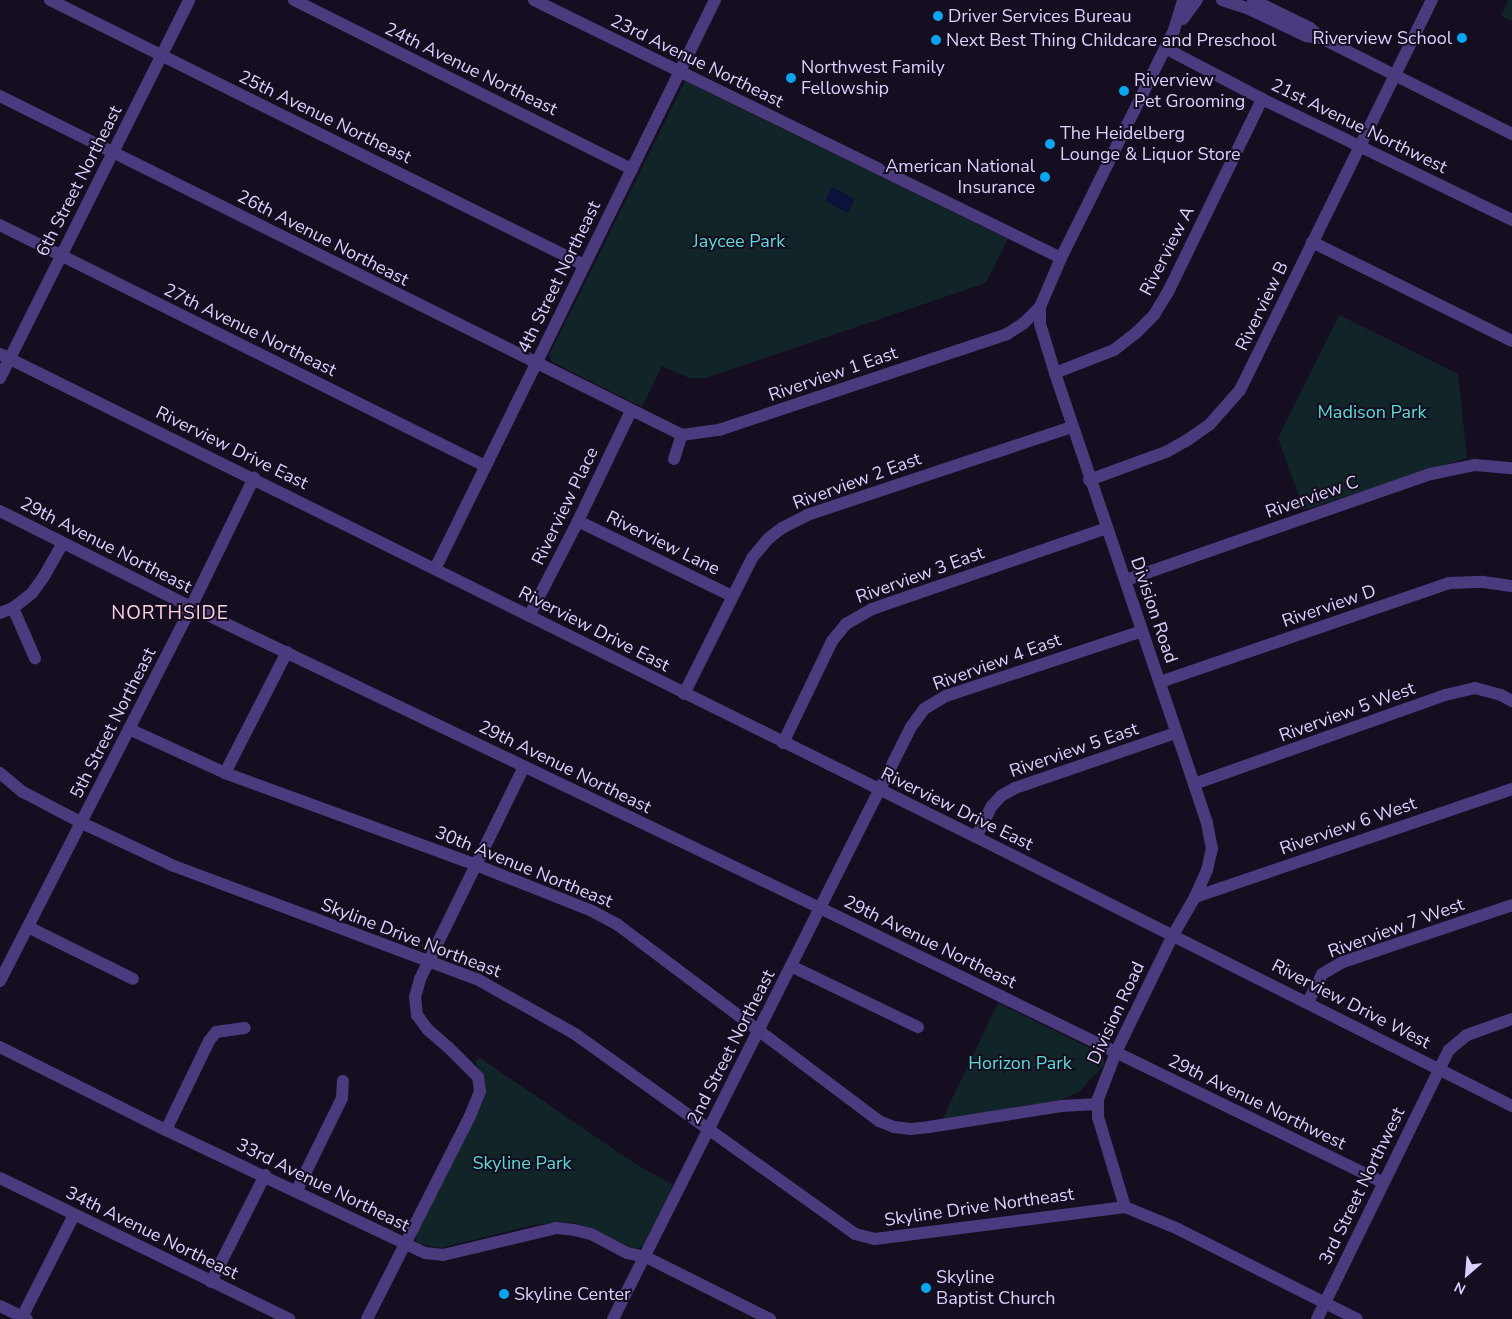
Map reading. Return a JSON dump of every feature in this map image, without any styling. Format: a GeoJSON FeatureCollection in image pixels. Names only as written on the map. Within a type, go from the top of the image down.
{"type":"FeatureCollection","features":[{"type":"Feature","properties":{"kind":"street","name":"25th Avenue Northeast"},"geometry":{"type":"LineString","coordinates":[[50,0],[584,265]]}},
{"type":"Feature","properties":{"kind":"street","name":"6th Street Northeast"},"geometry":{"type":"LineString","coordinates":[[0,378],[5,356],[61,255],[189,0]]}},
{"type":"Feature","properties":{"kind":"street","name":"24th Avenue Northeast"},"geometry":{"type":"LineString","coordinates":[[294,0],[632,168]]}},
{"type":"Feature","properties":{"kind":"street","name":"23rd Avenue Northeast"},"geometry":{"type":"LineString","coordinates":[[534,0],[1061,258]]}},
{"type":"Feature","properties":{"kind":"street","name":"4th Street Northeast"},"geometry":{"type":"LineString","coordinates":[[435,569],[715,0]]}},
{"type":"Feature","properties":{"kind":"street","name":"Division Road"},"geometry":{"type":"LineString","coordinates":[[1125,1207],[1098,1117],[1098,1104],[1104,1081],[1116,1052],[1173,935],[1195,897],[1207,870],[1212,849],[1207,823],[1126,580],[1072,427],[1040,324],[1040,307],[1061,258],[1174,30],[1183,0]]}},
{"type":"Feature","properties":{"kind":"street","name":"Division Road"},"geometry":{"type":"LineString","coordinates":[[1174,30],[1197,0]]}},
{"type":"Feature","properties":{"kind":"street"},"geometry":{"type":"LineString","coordinates":[[1222,0],[1247,8],[1306,36],[1321,38]]}},
{"type":"Feature","properties":{"kind":"street"},"geometry":{"type":"LineString","coordinates":[[1253,0],[1310,28],[1321,38],[1394,76],[1512,134]]}},
{"type":"Feature","properties":{"kind":"street","name":"Riverview B"},"geometry":{"type":"LineString","coordinates":[[1090,480],[1166,452],[1186,441],[1210,424],[1240,390],[1432,0]]}},
{"type":"Feature","properties":{"kind":"street","name":"21st Avenue Northwest"},"geometry":{"type":"LineString","coordinates":[[1165,48],[1262,99],[1512,220]]}},
{"type":"Feature","properties":{"kind":"street","name":"26th Avenue Northeast"},"geometry":{"type":"LineString","coordinates":[[0,96],[631,411]]}},
{"type":"Feature","properties":{"kind":"street","name":"Riverview A"},"geometry":{"type":"LineString","coordinates":[[1055,373],[1114,350],[1154,315],[1168,292],[1262,99]]}},
{"type":"Feature","properties":{"kind":"street","name":"27th Avenue Northeast"},"geometry":{"type":"LineString","coordinates":[[0,225],[485,466]]}},
{"type":"Feature","properties":{"kind":"street"},"geometry":{"type":"LineString","coordinates":[[1312,242],[1512,340]]}},
{"type":"Feature","properties":{"kind":"street","name":"Riverview 1 East"},"geometry":{"type":"LineString","coordinates":[[682,434],[719,430],[1008,334],[1024,323],[1040,307]]}},
{"type":"Feature","properties":{"kind":"street","name":"Riverview Drive East"},"geometry":{"type":"LineString","coordinates":[[5,356],[1173,935]]}},
{"type":"Feature","properties":{"kind":"street"},"geometry":{"type":"LineString","coordinates":[[631,411],[682,434],[674,459]]}},
{"type":"Feature","properties":{"kind":"street","name":"Riverview Place"},"geometry":{"type":"LineString","coordinates":[[529,616],[578,521],[631,411]]}},
{"type":"Feature","properties":{"kind":"street","name":"Riverview 2 East"},"geometry":{"type":"LineString","coordinates":[[684,694],[752,558],[769,538],[807,515],[1072,427]]}},
{"type":"Feature","properties":{"kind":"street","name":"Riverview C"},"geometry":{"type":"LineString","coordinates":[[1126,580],[1431,474],[1475,465],[1512,468]]}},
{"type":"Feature","properties":{"kind":"street","name":"5th Street Northeast"},"geometry":{"type":"LineString","coordinates":[[0,981],[129,730],[254,478]]}},
{"type":"Feature","properties":{"kind":"street","name":"29th Avenue Northeast"},"geometry":{"type":"LineString","coordinates":[[0,511],[191,607],[1116,1052]]}},
{"type":"Feature","properties":{"kind":"street","name":"Riverview Lane"},"geometry":{"type":"LineString","coordinates":[[578,521],[732,596]]}},
{"type":"Feature","properties":{"kind":"street","name":"Riverview 3 East"},"geometry":{"type":"LineString","coordinates":[[784,743],[832,641],[846,624],[872,608],[1107,528]]}},
{"type":"Feature","properties":{"kind":"street"},"geometry":{"type":"LineString","coordinates":[[0,613],[13,608],[32,593],[63,543]]}},
{"type":"Feature","properties":{"kind":"street","name":"Riverview D"},"geometry":{"type":"LineString","coordinates":[[1160,682],[1449,583],[1483,582],[1512,586]]}},
{"type":"Feature","properties":{"kind":"street"},"geometry":{"type":"LineString","coordinates":[[13,608],[35,658]]}},
{"type":"Feature","properties":{"kind":"street","name":"Riverview 4 East"},"geometry":{"type":"LineString","coordinates":[[879,790],[911,727],[924,709],[946,696],[1142,631]]}},
{"type":"Feature","properties":{"kind":"street"},"geometry":{"type":"LineString","coordinates":[[225,773],[287,652]]}},
{"type":"Feature","properties":{"kind":"street","name":"Riverview 5 West"},"geometry":{"type":"LineString","coordinates":[[1194,784],[1445,695],[1476,688],[1512,701]]}},
{"type":"Feature","properties":{"kind":"street","name":"30th Avenue Northeast"},"geometry":{"type":"LineString","coordinates":[[129,730],[225,773],[476,865],[592,911],[618,924],[879,1121],[894,1127],[911,1129],[929,1127],[1061,1106],[1098,1104]]}},
{"type":"Feature","properties":{"kind":"street","name":"Riverview 5 East"},"geometry":{"type":"LineString","coordinates":[[976,837],[992,806],[1001,796],[1015,788],[1176,733]]}},
{"type":"Feature","properties":{"kind":"street"},"geometry":{"type":"LineString","coordinates":[[367,1319],[470,1116],[480,1091],[478,1077],[428,1030],[417,1015],[415,997],[429,961],[524,767]]}},
{"type":"Feature","properties":{"kind":"street","name":"Skyline Drive Northeast"},"geometry":{"type":"LineString","coordinates":[[0,773],[23,792],[82,823],[174,866],[477,978],[543,1014],[574,1034],[855,1234],[874,1239],[1125,1207]]}},
{"type":"Feature","properties":{"kind":"street","name":"Riverview 6 West"},"geometry":{"type":"LineString","coordinates":[[1195,897],[1512,789]]}},
{"type":"Feature","properties":{"kind":"street","name":"2nd Street Northeast"},"geometry":{"type":"LineString","coordinates":[[612,1319],[646,1257],[879,790]]}},
{"type":"Feature","properties":{"kind":"street","name":"Riverview 7 West"},"geometry":{"type":"LineString","coordinates":[[1308,1002],[1322,974],[1343,962],[1512,905]]}},
{"type":"Feature","properties":{"kind":"street"},"geometry":{"type":"LineString","coordinates":[[28,927],[133,979]]}},
{"type":"Feature","properties":{"kind":"street","name":"Riverview Drive West"},"geometry":{"type":"LineString","coordinates":[[1173,935],[1512,1106]]}},
{"type":"Feature","properties":{"kind":"street"},"geometry":{"type":"LineString","coordinates":[[791,966],[918,1027]]}},
{"type":"Feature","properties":{"kind":"street","name":"3rd Street Northwest"},"geometry":{"type":"LineString","coordinates":[[1317,1319],[1382,1182],[1449,1050],[1456,1042],[1467,1035],[1512,1019]]}},
{"type":"Feature","properties":{"kind":"street"},"geometry":{"type":"LineString","coordinates":[[166,1130],[209,1041],[216,1032],[245,1028]]}},
{"type":"Feature","properties":{"kind":"street","name":"33rd Avenue Northeast"},"geometry":{"type":"LineString","coordinates":[[0,1047],[166,1130],[297,1190],[426,1253],[443,1255],[556,1228],[591,1234],[628,1253],[646,1257],[770,1319]]}},
{"type":"Feature","properties":{"kind":"street","name":"29th Avenue Northwest"},"geometry":{"type":"LineString","coordinates":[[1116,1052],[1382,1182]]}},
{"type":"Feature","properties":{"kind":"street"},"geometry":{"type":"LineString","coordinates":[[297,1190],[342,1098],[343,1081]]}},
{"type":"Feature","properties":{"kind":"street"},"geometry":{"type":"LineString","coordinates":[[211,1282],[265,1175]]}},
{"type":"Feature","properties":{"kind":"street","name":"34th Avenue Northeast"},"geometry":{"type":"LineString","coordinates":[[0,1178],[289,1319]]}},
{"type":"Feature","properties":{"kind":"street"},"geometry":{"type":"LineString","coordinates":[[1125,1207],[1170,1225],[1357,1319]]}},
{"type":"Feature","properties":{"kind":"street"},"geometry":{"type":"LineString","coordinates":[[0,1306],[23,1318],[74,1214]]}},
{"type":"Feature","properties":{"kind":"green space"},"geometry":{"type":"Polygon","coordinates":[[[1508,0],[1512,0],[1512,21],[1501,16],[1508,0]]]}},
{"type":"Feature","properties":{"kind":"green space","name":"Jaycee Park"},"geometry":{"type":"Polygon","coordinates":[[[685,81],[1008,239],[986,283],[706,378],[689,378],[662,366],[642,407],[552,362],[549,355],[685,81]]]}},
{"type":"Feature","properties":{"kind":"green space","name":"Madison Park"},"geometry":{"type":"Polygon","coordinates":[[[1339,315],[1458,374],[1467,458],[1304,510],[1278,438],[1339,315]]]}},
{"type":"Feature","properties":{"kind":"green space","name":"Horizon Park"},"geometry":{"type":"Polygon","coordinates":[[[998,1003],[1100,1053],[1104,1059],[1104,1065],[1079,1092],[1060,1100],[942,1120],[998,1003]]]}},
{"type":"Feature","properties":{"kind":"green space","name":"Skyline Park"},"geometry":{"type":"Polygon","coordinates":[[[480,1058],[637,1165],[673,1185],[643,1246],[635,1249],[589,1227],[569,1222],[533,1225],[440,1248],[418,1243],[416,1238],[418,1229],[485,1096],[485,1080],[475,1061],[480,1058]]]}},
{"type":"Feature","properties":{"kind":"shaded area"},"geometry":{"type":"Polygon","coordinates":[[[832,187],[855,199],[848,213],[825,201],[832,187]]]}},
{"type":"Feature","properties":{"kind":"place","name":"Driver Services Bureau"},"geometry":{"type":"Point","coordinates":[938,16]}},
{"type":"Feature","properties":{"kind":"place","name":"Riverview School"},"geometry":{"type":"Point","coordinates":[1462,38]}},
{"type":"Feature","properties":{"kind":"place","name":"Next Best Thing Childcare and Preschool"},"geometry":{"type":"Point","coordinates":[936,40]}},
{"type":"Feature","properties":{"kind":"place","name":"Northwest Family Fellowship"},"geometry":{"type":"Point","coordinates":[791,78]}},
{"type":"Feature","properties":{"kind":"place","name":"Riverview Pet Grooming"},"geometry":{"type":"Point","coordinates":[1124,91]}},
{"type":"Feature","properties":{"kind":"place","name":"The Heidelberg Lounge & Liquor Store"},"geometry":{"type":"Point","coordinates":[1050,144]}},
{"type":"Feature","properties":{"kind":"place","name":"American National Insurance"},"geometry":{"type":"Point","coordinates":[1045,177]}},
{"type":"Feature","properties":{"kind":"place","name":"Skyline Baptist Church"},"geometry":{"type":"Point","coordinates":[926,1288]}},
{"type":"Feature","properties":{"kind":"place","name":"Skyline Center"},"geometry":{"type":"Point","coordinates":[504,1294]}},
{"type":"Feature","properties":{"kind":"district","name":"NORTHSIDE"},"geometry":{"type":"Point","coordinates":[170,614]}}]}
